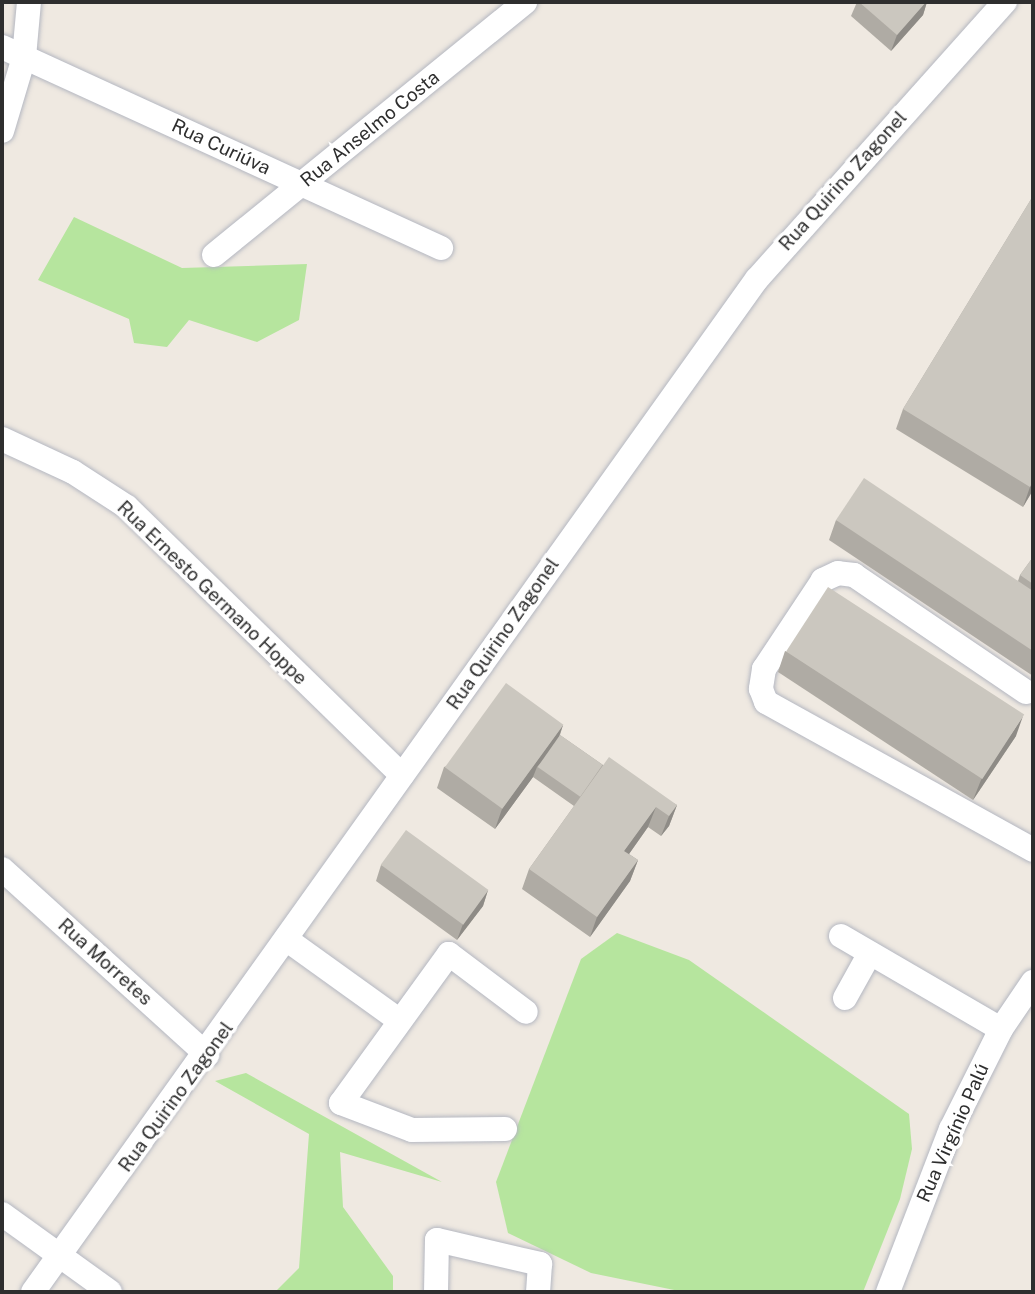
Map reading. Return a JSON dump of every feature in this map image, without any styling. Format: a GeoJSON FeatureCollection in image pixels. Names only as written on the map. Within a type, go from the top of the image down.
{"type":"FeatureCollection","features":[{"type":"Feature","properties":{"kind":"street"},"geometry":{"type":"LineString","coordinates":[[2,131],[13,52],[29,2]]}},
{"type":"Feature","properties":{"kind":"street","name":"Rua Anselmo Costa"},"geometry":{"type":"LineString","coordinates":[[214,256],[525,2]]}},
{"type":"Feature","properties":{"kind":"street","name":"Rua Quirino Zagonel"},"geometry":{"type":"LineString","coordinates":[[33,1292],[207,1055],[402,775],[757,279],[1005,2]]}},
{"type":"Feature","properties":{"kind":"street","name":"Rua Curiúva"},"geometry":{"type":"LineString","coordinates":[[13,52],[441,248]]}},
{"type":"Feature","properties":{"kind":"street","name":"Rua Ernesto Germano Hoppe"},"geometry":{"type":"LineString","coordinates":[[2,439],[73,472],[127,507],[402,775]]}},
{"type":"Feature","properties":{"kind":"street"},"geometry":{"type":"LineString","coordinates":[[1026,692],[855,575],[838,573],[823,580],[764,668],[761,689],[766,702],[1033,850]]}},
{"type":"Feature","properties":{"kind":"street","name":"Rua Morretes"},"geometry":{"type":"LineString","coordinates":[[2,869],[207,1055]]}},
{"type":"Feature","properties":{"kind":"street"},"geometry":{"type":"LineString","coordinates":[[841,936],[1001,1028]]}},
{"type":"Feature","properties":{"kind":"street"},"geometry":{"type":"LineString","coordinates":[[286,939],[400,1021]]}},
{"type":"Feature","properties":{"kind":"street"},"geometry":{"type":"LineString","coordinates":[[845,998],[870,953]]}},
{"type":"Feature","properties":{"kind":"street"},"geometry":{"type":"LineString","coordinates":[[505,1129],[412,1130],[341,1103],[449,954],[526,1012]]}},
{"type":"Feature","properties":{"kind":"street","name":"Rua Virgínio Palú"},"geometry":{"type":"LineString","coordinates":[[888,1292],[951,1129],[1001,1028],[1033,982]]}},
{"type":"Feature","properties":{"kind":"street"},"geometry":{"type":"LineString","coordinates":[[2,1214],[110,1292]]}},
{"type":"Feature","properties":{"kind":"street"},"geometry":{"type":"LineString","coordinates":[[436,1292],[437,1240],[540,1264],[538,1292]]}},
{"type":"Feature","properties":{"kind":"green space"},"geometry":{"type":"Polygon","coordinates":[[[74,217],[182,268],[307,264],[299,320],[257,342],[189,320],[167,347],[134,343],[129,319],[38,280],[74,217]]]}},
{"type":"Feature","properties":{"kind":"green space"},"geometry":{"type":"Polygon","coordinates":[[[617,933],[689,960],[909,1114],[912,1149],[900,1199],[863,1292],[684,1292],[591,1273],[508,1233],[496,1182],[581,959],[617,933]]]}},
{"type":"Feature","properties":{"kind":"green space"},"geometry":{"type":"Polygon","coordinates":[[[246,1073],[442,1182],[340,1152],[343,1207],[393,1276],[393,1292],[275,1292],[299,1268],[309,1134],[215,1081],[246,1073]]]}},
{"type":"Feature","properties":{"kind":"building"},"geometry":{"type":"Polygon","coordinates":[[[859,2],[926,2],[897,35],[859,2]]]}},
{"type":"Feature","properties":{"kind":"building"},"geometry":{"type":"Polygon","coordinates":[[[1033,196],[1033,481],[1030,487],[903,409],[1033,196]]]}},
{"type":"Feature","properties":{"kind":"building"},"geometry":{"type":"Polygon","coordinates":[[[864,478],[1033,591],[1033,651],[836,520],[864,478]]]}},
{"type":"Feature","properties":{"kind":"building"},"geometry":{"type":"Polygon","coordinates":[[[1033,557],[1033,584],[1020,575],[1033,557]]]}},
{"type":"Feature","properties":{"kind":"building"},"geometry":{"type":"Polygon","coordinates":[[[828,587],[1024,714],[982,779],[786,652],[828,587]]]}},
{"type":"Feature","properties":{"kind":"building"},"geometry":{"type":"Polygon","coordinates":[[[506,683],[563,725],[502,809],[445,767],[506,683]]]}},
{"type":"Feature","properties":{"kind":"building"},"geometry":{"type":"Polygon","coordinates":[[[560,735],[603,765],[580,797],[538,767],[560,735]]]}},
{"type":"Feature","properties":{"kind":"building"},"geometry":{"type":"Polygon","coordinates":[[[609,757],[677,805],[669,816],[656,807],[624,851],[638,860],[597,917],[529,869],[609,757]]]}},
{"type":"Feature","properties":{"kind":"building"},"geometry":{"type":"Polygon","coordinates":[[[406,830],[489,890],[463,925],[381,865],[406,830]]]}}]}
